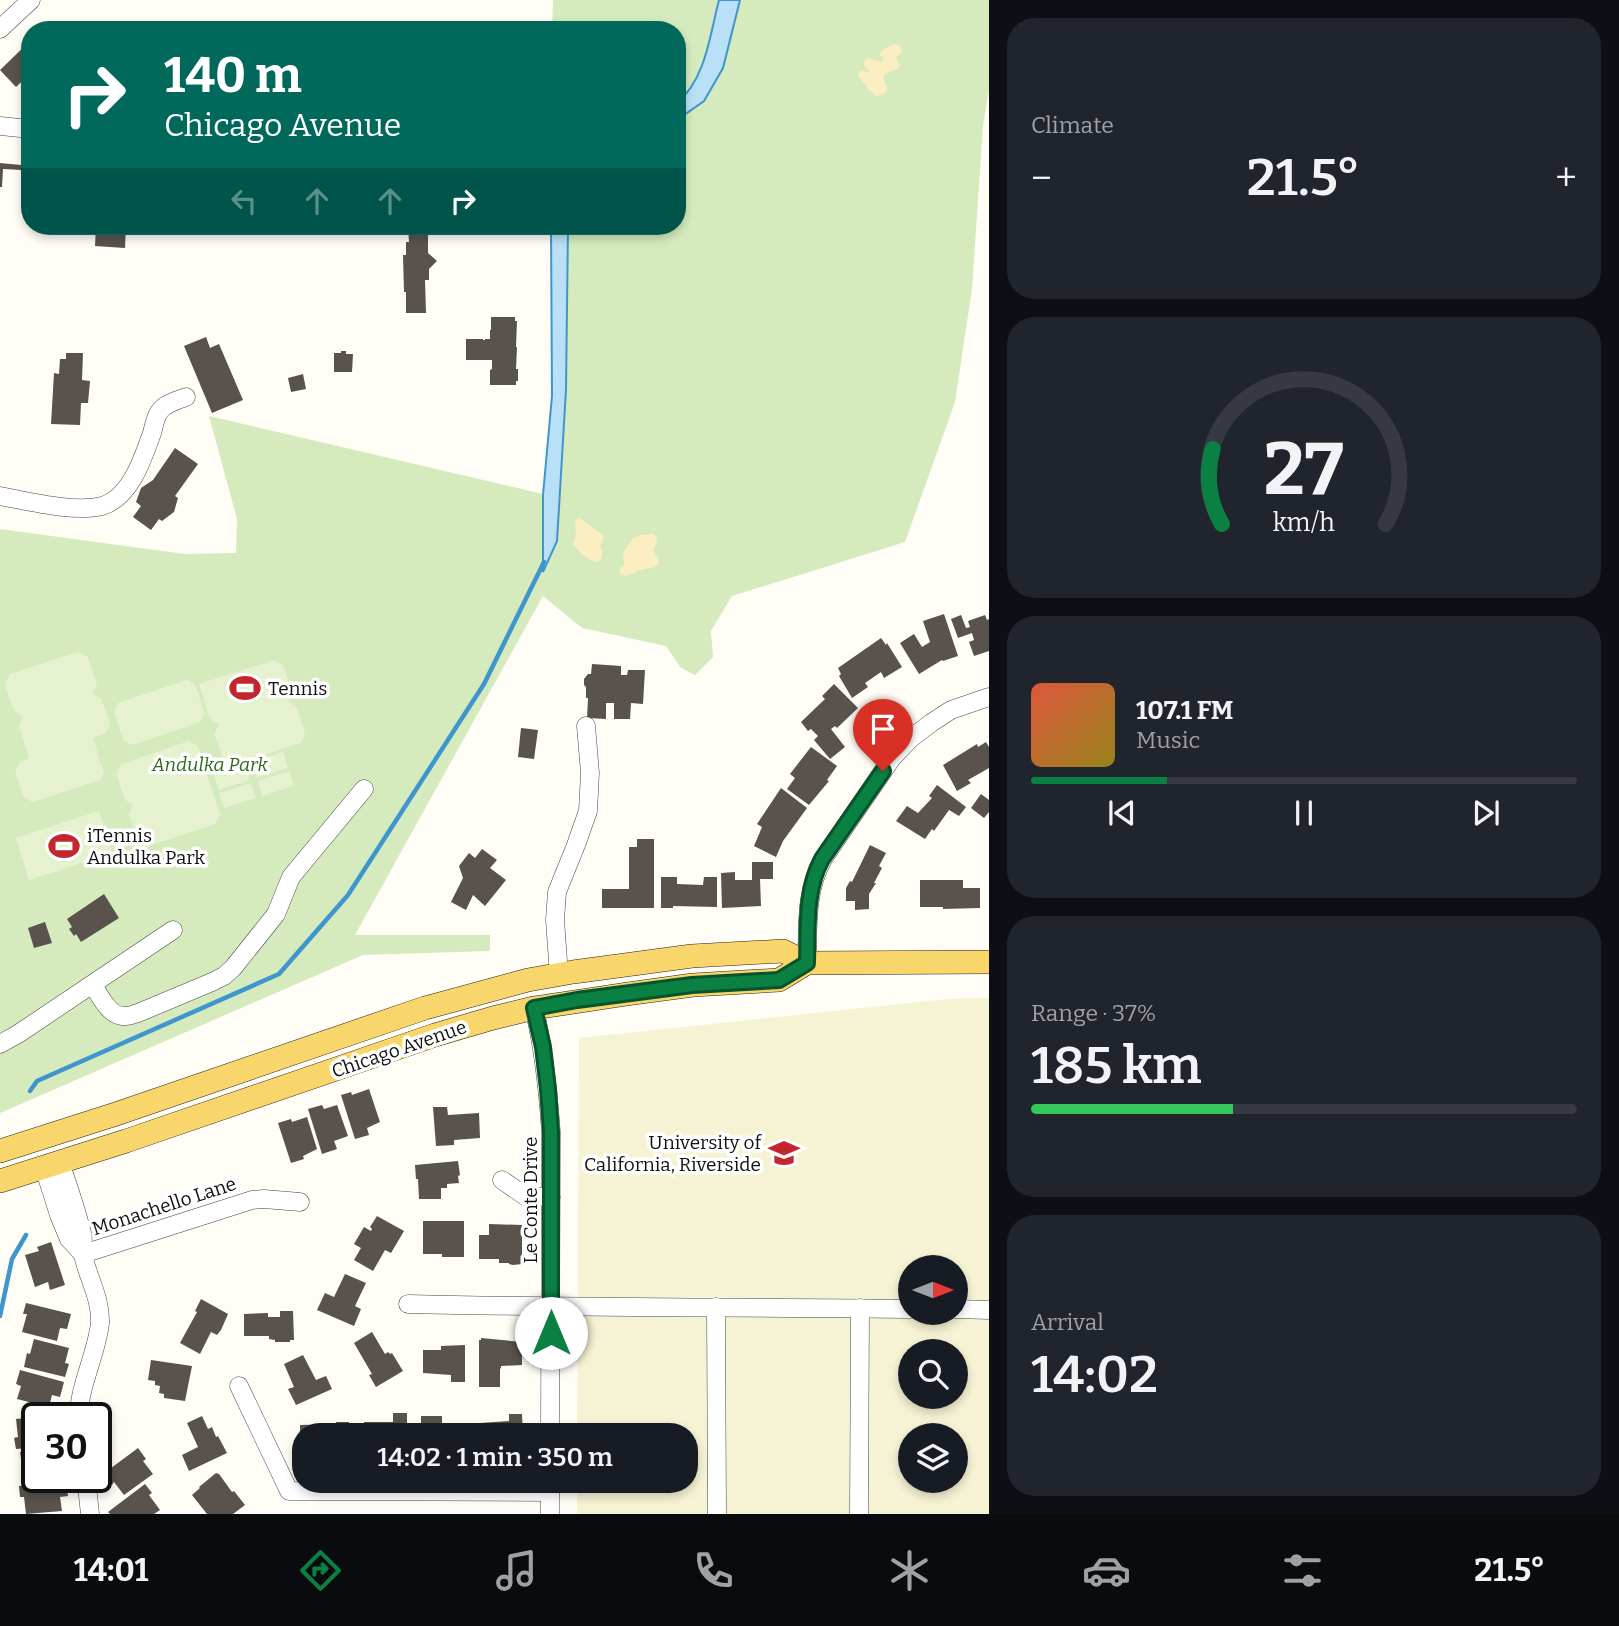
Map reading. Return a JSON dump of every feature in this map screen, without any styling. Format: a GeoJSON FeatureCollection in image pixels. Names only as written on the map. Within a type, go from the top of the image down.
{"type":"FeatureCollection","features":[{"type":"Feature","properties":{"kind":"main road","name":"Chicago Avenue"},"geometry":{"type":"LineString","coordinates":[[0,1151],[129,1110],[425,1008],[484,991],[559,975],[691,956],[783,951],[807,963],[989,962]]}},
{"type":"Feature","properties":{"kind":"main road"},"geometry":{"type":"LineString","coordinates":[[484,991],[520,1001],[534,1008],[538,995],[551,987],[638,973],[649,962]]}},
{"type":"Feature","properties":{"kind":"main road","name":"Chicago Avenue"},"geometry":{"type":"LineString","coordinates":[[0,1181],[246,1101],[435,1035],[534,1008],[692,985],[779,980],[807,963]]}},
{"type":"Feature","properties":{"kind":"street"},"geometry":{"type":"LineString","coordinates":[[0,29],[31,0]]}},
{"type":"Feature","properties":{"kind":"street"},"geometry":{"type":"LineString","coordinates":[[0,126],[21,128]]}},
{"type":"Feature","properties":{"kind":"street"},"geometry":{"type":"LineString","coordinates":[[0,496],[73,508],[105,505],[125,490],[138,468],[159,410],[186,397]]}},
{"type":"Feature","properties":{"kind":"street"},"geometry":{"type":"LineString","coordinates":[[807,963],[811,890],[822,859],[892,758],[910,739],[951,710],[989,697]]}},
{"type":"Feature","properties":{"kind":"street"},"geometry":{"type":"LineString","coordinates":[[559,975],[555,920],[557,892],[587,811],[590,773],[586,726]]}},
{"type":"Feature","properties":{"kind":"street"},"geometry":{"type":"LineString","coordinates":[[93,985],[108,1008],[125,1017],[224,976],[242,958],[276,914],[291,877],[364,789]]}},
{"type":"Feature","properties":{"kind":"street"},"geometry":{"type":"LineString","coordinates":[[0,1044],[173,930]]}},
{"type":"Feature","properties":{"kind":"street","name":"Le Conte Drive"},"geometry":{"type":"LineString","coordinates":[[534,1008],[543,1047],[551,1132],[550,1423]]}},
{"type":"Feature","properties":{"kind":"street"},"geometry":{"type":"LineString","coordinates":[[51,1164],[47,1177],[59,1215],[69,1239],[83,1254],[100,1310],[100,1323],[80,1402]]}},
{"type":"Feature","properties":{"kind":"street"},"geometry":{"type":"LineString","coordinates":[[502,1180],[525,1196],[551,1196]]}},
{"type":"Feature","properties":{"kind":"street","name":"Monachello Lane"},"geometry":{"type":"LineString","coordinates":[[83,1254],[251,1200],[300,1202]]}},
{"type":"Feature","properties":{"kind":"street"},"geometry":{"type":"LineString","coordinates":[[408,1304],[898,1309]]}},
{"type":"Feature","properties":{"kind":"street"},"geometry":{"type":"LineString","coordinates":[[716,1307],[717,1514]]}},
{"type":"Feature","properties":{"kind":"street"},"geometry":{"type":"LineString","coordinates":[[859,1514],[860,1308]]}},
{"type":"Feature","properties":{"kind":"street"},"geometry":{"type":"LineString","coordinates":[[968,1309],[989,1310]]}},
{"type":"Feature","properties":{"kind":"street"},"geometry":{"type":"LineString","coordinates":[[239,1386],[289,1491],[292,1491]]}},
{"type":"Feature","properties":{"kind":"street"},"geometry":{"type":"LineString","coordinates":[[88,1493],[90,1514]]}},
{"type":"Feature","properties":{"kind":"street"},"geometry":{"type":"LineString","coordinates":[[550,1493],[550,1514]]}},
{"type":"Feature","properties":{"kind":"shaded area","name":"University of California, Riverside"},"geometry":{"type":"Polygon","coordinates":[[[989,998],[989,1514],[577,1514],[577,1493],[698,1493],[698,1423],[577,1423],[579,1038],[947,999],[989,998]]]}},
{"type":"Feature","properties":{"kind":"green space","name":"Andulka Park"},"geometry":{"type":"Polygon","coordinates":[[[553,0],[989,0],[989,90],[983,126],[972,289],[955,402],[905,542],[732,596],[711,631],[713,657],[695,675],[681,668],[666,646],[582,628],[543,596],[355,935],[490,935],[490,951],[363,955],[0,1113],[0,529],[185,554],[236,553],[237,519],[209,416],[543,494],[552,396],[551,235],[686,235],[686,21],[552,21],[553,0]]]}},
{"type":"Feature","properties":{"kind":"green space"},"geometry":{"type":"Polygon","coordinates":[[[78,652],[88,657],[97,685],[92,694],[101,698],[110,725],[106,733],[93,738],[104,773],[100,780],[33,802],[24,798],[15,771],[21,761],[29,758],[19,725],[23,716],[14,711],[5,684],[10,674],[78,652]]]}},
{"type":"Feature","properties":{"kind":"green space"},"geometry":{"type":"Polygon","coordinates":[[[274,660],[283,665],[292,692],[288,701],[296,706],[305,734],[301,743],[226,767],[214,733],[219,724],[210,719],[199,684],[274,660]]]}},
{"type":"Feature","properties":{"kind":"green space"},"geometry":{"type":"Polygon","coordinates":[[[187,680],[195,685],[205,713],[200,722],[132,745],[123,740],[114,712],[118,703],[187,680]]]}},
{"type":"Feature","properties":{"kind":"green space"},"geometry":{"type":"Polygon","coordinates":[[[189,741],[198,746],[220,815],[215,824],[148,846],[138,841],[129,814],[133,805],[125,800],[116,773],[121,764],[189,741]]]}},
{"type":"Feature","properties":{"kind":"green space"},"geometry":{"type":"Polygon","coordinates":[[[283,752],[288,768],[256,778],[252,762],[283,752]]]}},
{"type":"Feature","properties":{"kind":"green space"},"geometry":{"type":"Polygon","coordinates":[[[245,765],[250,780],[219,790],[214,775],[245,765]]]}},
{"type":"Feature","properties":{"kind":"green space"},"geometry":{"type":"Polygon","coordinates":[[[289,771],[294,786],[262,796],[258,781],[289,771]]]}},
{"type":"Feature","properties":{"kind":"green space"},"geometry":{"type":"Polygon","coordinates":[[[251,783],[256,798],[224,808],[219,793],[251,783]]]}},
{"type":"Feature","properties":{"kind":"green space","name":"iTennis Andulka Park"},"geometry":{"type":"Polygon","coordinates":[[[99,811],[112,853],[29,880],[16,838],[99,811]]]}},
{"type":"Feature","properties":{"kind":"sand"},"geometry":{"type":"Polygon","coordinates":[[[894,44],[900,46],[902,51],[896,58],[900,65],[898,69],[883,76],[887,88],[885,93],[877,96],[858,75],[860,71],[869,72],[864,66],[865,60],[870,58],[884,61],[883,57],[879,56],[882,50],[894,44]]]}},
{"type":"Feature","properties":{"kind":"sand"},"geometry":{"type":"Polygon","coordinates":[[[579,518],[603,535],[600,547],[602,558],[598,562],[584,556],[573,544],[576,534],[575,521],[579,518]]]}},
{"type":"Feature","properties":{"kind":"sand"},"geometry":{"type":"Polygon","coordinates":[[[653,534],[656,536],[654,550],[659,560],[658,565],[625,576],[620,574],[624,565],[623,553],[633,538],[653,534]]]}},
{"type":"Feature","properties":{"kind":"water"},"geometry":{"type":"Polygon","coordinates":[[[719,0],[740,0],[723,68],[704,101],[686,114],[686,94],[701,69],[719,0]]]}},
{"type":"Feature","properties":{"kind":"water"},"geometry":{"type":"Polygon","coordinates":[[[551,235],[568,235],[566,390],[557,541],[543,572],[543,495],[552,396],[551,235]]]}},
{"type":"Feature","properties":{"kind":"building"},"geometry":{"type":"Polygon","coordinates":[[[21,50],[21,82],[16,87],[0,70],[21,50]]]}},
{"type":"Feature","properties":{"kind":"building"},"geometry":{"type":"Polygon","coordinates":[[[0,163],[21,165],[21,170],[3,169],[2,187],[0,187],[0,163]]]}},
{"type":"Feature","properties":{"kind":"building"},"geometry":{"type":"Polygon","coordinates":[[[96,235],[126,235],[125,248],[95,246],[96,235]]]}},
{"type":"Feature","properties":{"kind":"building"},"geometry":{"type":"Polygon","coordinates":[[[409,235],[428,235],[428,253],[437,261],[429,269],[429,280],[425,280],[426,313],[406,313],[403,255],[406,255],[406,242],[409,242],[409,235]]]}},
{"type":"Feature","properties":{"kind":"building"},"geometry":{"type":"Polygon","coordinates":[[[491,317],[515,317],[517,321],[516,385],[490,385],[492,360],[466,360],[466,339],[490,339],[491,317]]]}},
{"type":"Feature","properties":{"kind":"building"},"geometry":{"type":"Polygon","coordinates":[[[206,337],[210,348],[219,344],[243,400],[212,413],[184,346],[206,337]]]}},
{"type":"Feature","properties":{"kind":"building"},"geometry":{"type":"Polygon","coordinates":[[[341,351],[353,354],[352,372],[334,372],[334,353],[341,351]]]}},
{"type":"Feature","properties":{"kind":"building"},"geometry":{"type":"Polygon","coordinates":[[[66,353],[83,353],[82,380],[90,381],[88,403],[81,403],[80,425],[51,424],[54,373],[59,374],[60,359],[66,359],[66,353]]]}},
{"type":"Feature","properties":{"kind":"building"},"geometry":{"type":"Polygon","coordinates":[[[303,374],[306,389],[291,392],[288,378],[303,374]]]}},
{"type":"Feature","properties":{"kind":"building"},"geometry":{"type":"Polygon","coordinates":[[[175,448],[198,464],[175,496],[178,498],[174,512],[162,521],[159,519],[151,530],[133,517],[141,506],[136,502],[141,488],[153,480],[175,448]]]}},
{"type":"Feature","properties":{"kind":"building"},"geometry":{"type":"Polygon","coordinates":[[[944,614],[958,656],[942,660],[919,674],[900,643],[914,634],[922,647],[930,642],[923,621],[944,614]]]}},
{"type":"Feature","properties":{"kind":"building"},"geometry":{"type":"Polygon","coordinates":[[[961,615],[966,628],[970,627],[968,621],[985,615],[987,620],[989,619],[989,651],[974,656],[969,642],[974,640],[972,633],[958,638],[951,619],[961,615]]]}},
{"type":"Feature","properties":{"kind":"building"},"geometry":{"type":"Polygon","coordinates":[[[881,638],[902,667],[884,678],[881,672],[865,683],[868,687],[852,698],[839,676],[841,674],[838,668],[881,638]]]}},
{"type":"Feature","properties":{"kind":"building"},"geometry":{"type":"Polygon","coordinates":[[[592,664],[621,666],[621,675],[627,675],[628,670],[645,670],[643,704],[631,703],[630,719],[614,719],[614,703],[606,703],[606,719],[587,718],[588,698],[584,679],[591,674],[592,664]]]}},
{"type":"Feature","properties":{"kind":"building"},"geometry":{"type":"Polygon","coordinates":[[[834,684],[858,708],[837,728],[835,726],[831,729],[845,747],[830,759],[814,740],[818,736],[811,729],[808,731],[801,722],[825,699],[822,696],[834,684]]]}},
{"type":"Feature","properties":{"kind":"building"},"geometry":{"type":"Polygon","coordinates":[[[521,728],[538,730],[534,759],[518,757],[521,728]]]}},
{"type":"Feature","properties":{"kind":"building"},"geometry":{"type":"Polygon","coordinates":[[[986,742],[989,747],[989,768],[968,780],[971,783],[957,791],[943,765],[977,744],[978,747],[986,742]]]}},
{"type":"Feature","properties":{"kind":"building"},"geometry":{"type":"Polygon","coordinates":[[[811,747],[837,766],[827,780],[829,781],[809,805],[787,789],[795,778],[790,774],[811,747]]]}},
{"type":"Feature","properties":{"kind":"building"},"geometry":{"type":"Polygon","coordinates":[[[937,785],[966,807],[959,816],[949,810],[925,839],[896,821],[907,806],[918,813],[932,798],[929,796],[937,785]]]}},
{"type":"Feature","properties":{"kind":"building"},"geometry":{"type":"Polygon","coordinates":[[[781,788],[807,808],[783,841],[776,857],[754,846],[762,827],[757,824],[781,788]]]}},
{"type":"Feature","properties":{"kind":"building"},"geometry":{"type":"Polygon","coordinates":[[[981,794],[989,800],[989,812],[984,818],[971,808],[981,794]]]}},
{"type":"Feature","properties":{"kind":"building"},"geometry":{"type":"Polygon","coordinates":[[[637,839],[654,839],[654,908],[602,908],[602,889],[629,889],[629,847],[637,847],[637,839]]]}},
{"type":"Feature","properties":{"kind":"building"},"geometry":{"type":"Polygon","coordinates":[[[870,845],[886,853],[879,866],[882,868],[876,883],[869,894],[869,909],[855,910],[855,901],[846,901],[846,888],[850,881],[852,882],[870,845]]]}},
{"type":"Feature","properties":{"kind":"building"},"geometry":{"type":"Polygon","coordinates":[[[482,849],[497,860],[490,868],[506,880],[485,906],[473,895],[466,910],[451,902],[463,878],[459,866],[469,853],[475,858],[482,849]]]}},
{"type":"Feature","properties":{"kind":"building"},"geometry":{"type":"Polygon","coordinates":[[[752,862],[773,862],[773,879],[760,879],[761,906],[722,908],[721,873],[735,872],[735,880],[752,880],[752,862]]]}},
{"type":"Feature","properties":{"kind":"building"},"geometry":{"type":"Polygon","coordinates":[[[661,877],[677,877],[677,884],[703,885],[704,877],[717,877],[717,907],[661,908],[661,877]]]}},
{"type":"Feature","properties":{"kind":"building"},"geometry":{"type":"Polygon","coordinates":[[[920,880],[963,880],[963,888],[980,888],[980,908],[920,907],[920,880]]]}},
{"type":"Feature","properties":{"kind":"building"},"geometry":{"type":"Polygon","coordinates":[[[104,894],[119,918],[81,942],[69,929],[72,927],[67,919],[104,894]]]}},
{"type":"Feature","properties":{"kind":"building"},"geometry":{"type":"Polygon","coordinates":[[[45,922],[52,943],[34,948],[28,928],[45,922]]]}},
{"type":"Feature","properties":{"kind":"building"},"geometry":{"type":"Polygon","coordinates":[[[369,1089],[380,1122],[367,1128],[369,1135],[355,1139],[341,1095],[351,1092],[352,1095],[369,1089]]]}},
{"type":"Feature","properties":{"kind":"building"},"geometry":{"type":"Polygon","coordinates":[[[322,1105],[324,1109],[337,1105],[348,1136],[334,1141],[337,1149],[322,1154],[308,1109],[322,1105]]]}},
{"type":"Feature","properties":{"kind":"building"},"geometry":{"type":"Polygon","coordinates":[[[433,1107],[447,1107],[448,1115],[479,1113],[480,1138],[454,1140],[454,1145],[436,1146],[433,1107]]]}},
{"type":"Feature","properties":{"kind":"building"},"geometry":{"type":"Polygon","coordinates":[[[307,1117],[317,1149],[303,1156],[304,1159],[291,1163],[278,1123],[307,1117]]]}},
{"type":"Feature","properties":{"kind":"building"},"geometry":{"type":"Polygon","coordinates":[[[458,1161],[459,1183],[447,1184],[447,1188],[441,1188],[441,1199],[419,1199],[415,1165],[458,1161]]]}},
{"type":"Feature","properties":{"kind":"building"},"geometry":{"type":"Polygon","coordinates":[[[377,1216],[404,1231],[391,1253],[385,1250],[373,1271],[354,1260],[361,1248],[354,1244],[364,1227],[371,1231],[370,1227],[377,1216]]]}},
{"type":"Feature","properties":{"kind":"building"},"geometry":{"type":"Polygon","coordinates":[[[423,1221],[464,1221],[464,1257],[423,1254],[423,1221]]]}},
{"type":"Feature","properties":{"kind":"building"},"geometry":{"type":"Polygon","coordinates":[[[489,1224],[522,1225],[522,1264],[499,1263],[499,1259],[479,1259],[479,1235],[489,1235],[489,1224]]]}},
{"type":"Feature","properties":{"kind":"building"},"geometry":{"type":"Polygon","coordinates":[[[51,1242],[65,1285],[50,1290],[48,1282],[35,1287],[25,1255],[39,1251],[37,1247],[51,1242]]]}},
{"type":"Feature","properties":{"kind":"building"},"geometry":{"type":"Polygon","coordinates":[[[345,1274],[366,1283],[355,1306],[361,1309],[354,1326],[317,1310],[325,1293],[334,1297],[345,1274]]]}},
{"type":"Feature","properties":{"kind":"building"},"geometry":{"type":"Polygon","coordinates":[[[201,1299],[228,1314],[217,1335],[211,1332],[200,1354],[180,1343],[201,1299]]]}},
{"type":"Feature","properties":{"kind":"building"},"geometry":{"type":"Polygon","coordinates":[[[26,1303],[71,1314],[67,1329],[60,1328],[57,1341],[22,1332],[27,1314],[23,1314],[26,1303]]]}},
{"type":"Feature","properties":{"kind":"building"},"geometry":{"type":"Polygon","coordinates":[[[280,1311],[293,1311],[294,1340],[275,1342],[269,1339],[269,1336],[244,1336],[244,1314],[268,1313],[268,1317],[280,1317],[280,1311]]]}},
{"type":"Feature","properties":{"kind":"building"},"geometry":{"type":"Polygon","coordinates":[[[372,1332],[385,1354],[392,1353],[403,1371],[376,1387],[369,1375],[372,1374],[354,1343],[372,1332]]]}},
{"type":"Feature","properties":{"kind":"building"},"geometry":{"type":"Polygon","coordinates":[[[481,1338],[522,1342],[522,1365],[501,1366],[500,1387],[479,1387],[481,1338]]]}},
{"type":"Feature","properties":{"kind":"building"},"geometry":{"type":"Polygon","coordinates":[[[34,1339],[69,1348],[65,1363],[69,1364],[65,1377],[24,1367],[34,1339]]]}},
{"type":"Feature","properties":{"kind":"building"},"geometry":{"type":"Polygon","coordinates":[[[465,1345],[465,1382],[451,1382],[451,1375],[423,1373],[423,1350],[441,1350],[441,1346],[465,1345]]]}},
{"type":"Feature","properties":{"kind":"building"},"geometry":{"type":"Polygon","coordinates":[[[303,1355],[316,1380],[326,1376],[332,1389],[296,1405],[288,1389],[294,1387],[284,1364],[303,1355]]]}},
{"type":"Feature","properties":{"kind":"building"},"geometry":{"type":"Polygon","coordinates":[[[151,1360],[192,1366],[185,1401],[164,1398],[164,1394],[159,1393],[160,1386],[155,1385],[155,1381],[148,1380],[151,1360]]]}},
{"type":"Feature","properties":{"kind":"building"},"geometry":{"type":"Polygon","coordinates":[[[20,1370],[64,1382],[60,1397],[52,1395],[50,1402],[17,1399],[21,1386],[16,1384],[20,1370]]]}},
{"type":"Feature","properties":{"kind":"building"},"geometry":{"type":"Polygon","coordinates":[[[393,1413],[407,1413],[407,1423],[364,1423],[364,1422],[393,1422],[393,1413]]]}},
{"type":"Feature","properties":{"kind":"building"},"geometry":{"type":"Polygon","coordinates":[[[509,1414],[522,1414],[522,1423],[480,1423],[509,1421],[509,1414]]]}},
{"type":"Feature","properties":{"kind":"building"},"geometry":{"type":"Polygon","coordinates":[[[202,1416],[208,1429],[212,1427],[227,1453],[189,1471],[182,1455],[198,1447],[187,1423],[202,1416]]]}},
{"type":"Feature","properties":{"kind":"building"},"geometry":{"type":"Polygon","coordinates":[[[421,1416],[442,1416],[442,1423],[421,1423],[421,1416]]]}},
{"type":"Feature","properties":{"kind":"building"},"geometry":{"type":"Polygon","coordinates":[[[16,1419],[21,1419],[21,1449],[16,1449],[14,1438],[18,1437],[16,1419]]]}},
{"type":"Feature","properties":{"kind":"building"},"geometry":{"type":"Polygon","coordinates":[[[138,1448],[146,1459],[143,1461],[153,1474],[124,1495],[114,1482],[112,1485],[112,1467],[138,1448]]]}},
{"type":"Feature","properties":{"kind":"building"},"geometry":{"type":"Polygon","coordinates":[[[216,1473],[245,1505],[233,1514],[207,1514],[192,1495],[216,1473]]]}},
{"type":"Feature","properties":{"kind":"building"},"geometry":{"type":"Polygon","coordinates":[[[145,1484],[160,1510],[154,1514],[108,1512],[145,1484]]]}},
{"type":"Feature","properties":{"kind":"building"},"geometry":{"type":"Polygon","coordinates":[[[19,1486],[21,1493],[68,1493],[68,1496],[60,1497],[62,1511],[26,1514],[24,1497],[20,1497],[19,1486]]]}},
{"type":"Feature","properties":{"kind":"waterway"},"geometry":{"type":"LineString","coordinates":[[30,1091],[37,1081],[279,974],[348,895],[484,684],[544,562]]}},
{"type":"Feature","properties":{"kind":"waterway"},"geometry":{"type":"LineString","coordinates":[[0,1316],[12,1259],[26,1235]]}},
{"type":"Feature","properties":{"kind":"place","name":"Tennis"},"geometry":{"type":"Point","coordinates":[245,688]}},
{"type":"Feature","properties":{"kind":"place","name":"iTennis Andulka Park"},"geometry":{"type":"Point","coordinates":[64,846]}},
{"type":"Feature","properties":{"kind":"place","name":"University of California, Riverside"},"geometry":{"type":"Point","coordinates":[784,1153]}},
{"type":"Feature","properties":{"kind":"route"},"geometry":{"type":"LineString","coordinates":[[551,1333],[551,1132],[543,1047],[534,1008],[692,985],[779,980],[807,963],[808,915],[815,873],[883,771]]}}]}
